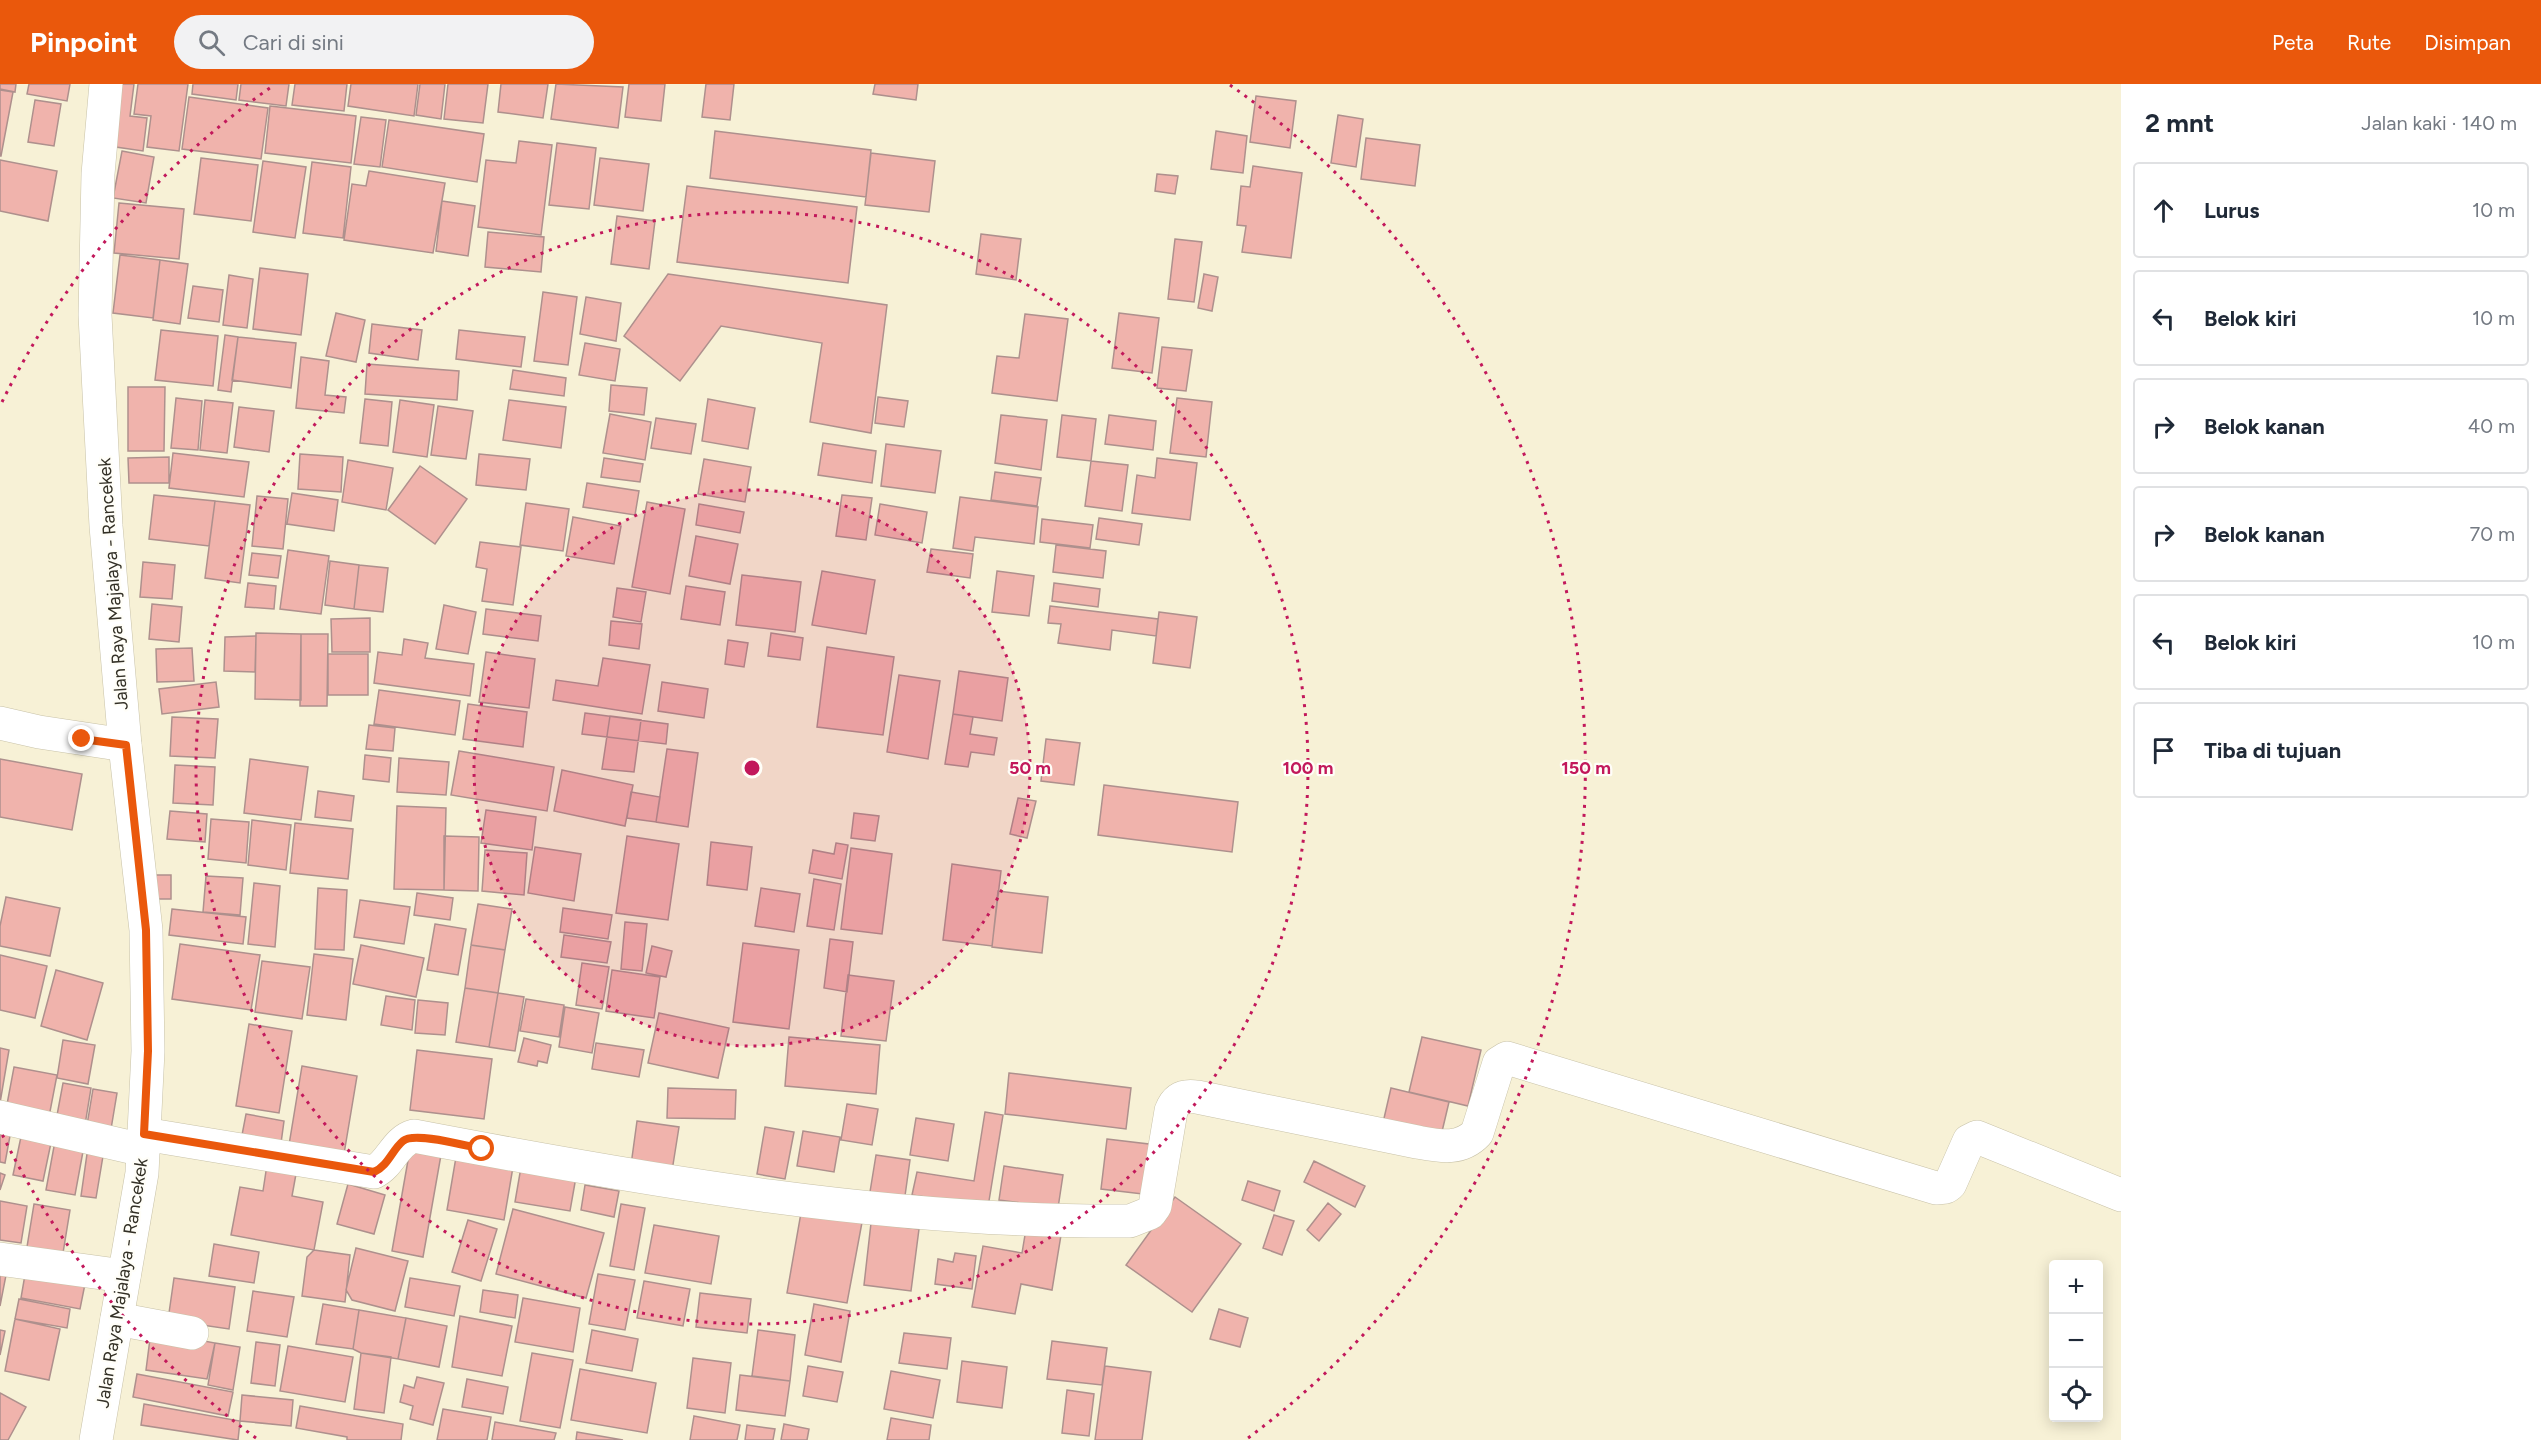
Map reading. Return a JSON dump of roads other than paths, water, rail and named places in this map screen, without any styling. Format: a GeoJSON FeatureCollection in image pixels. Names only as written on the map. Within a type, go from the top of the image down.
{"type":"FeatureCollection","features":[{"type":"Feature","properties":{"kind":"street","name":"Jalan Raya Majalaya - Rancekek"},"geometry":{"type":"LineString","coordinates":[[96,1440],[142,1173],[148,1051],[146,930],[106,526],[95,315],[98,174],[106,84]]}},
{"type":"Feature","properties":{"kind":"street"},"geometry":{"type":"LineString","coordinates":[[0,723],[39,732],[126,745]]}},
{"type":"Feature","properties":{"kind":"street"},"geometry":{"type":"LineString","coordinates":[[0,1117],[144,1142],[374,1172],[381,1168],[403,1141],[414,1136],[617,1175],[910,1213],[1130,1221],[1150,1213],[1155,1206],[1171,1111],[1177,1100],[1182,1097],[1197,1097],[1450,1147],[1470,1140],[1477,1133],[1498,1063],[1507,1058],[1936,1188],[1950,1184],[1969,1141],[1977,1137],[2121,1195]]}},
{"type":"Feature","properties":{"kind":"street"},"geometry":{"type":"LineString","coordinates":[[0,1259],[124,1276]]}},
{"type":"Feature","properties":{"kind":"street"},"geometry":{"type":"LineString","coordinates":[[117,1319],[192,1333]]}}]}
